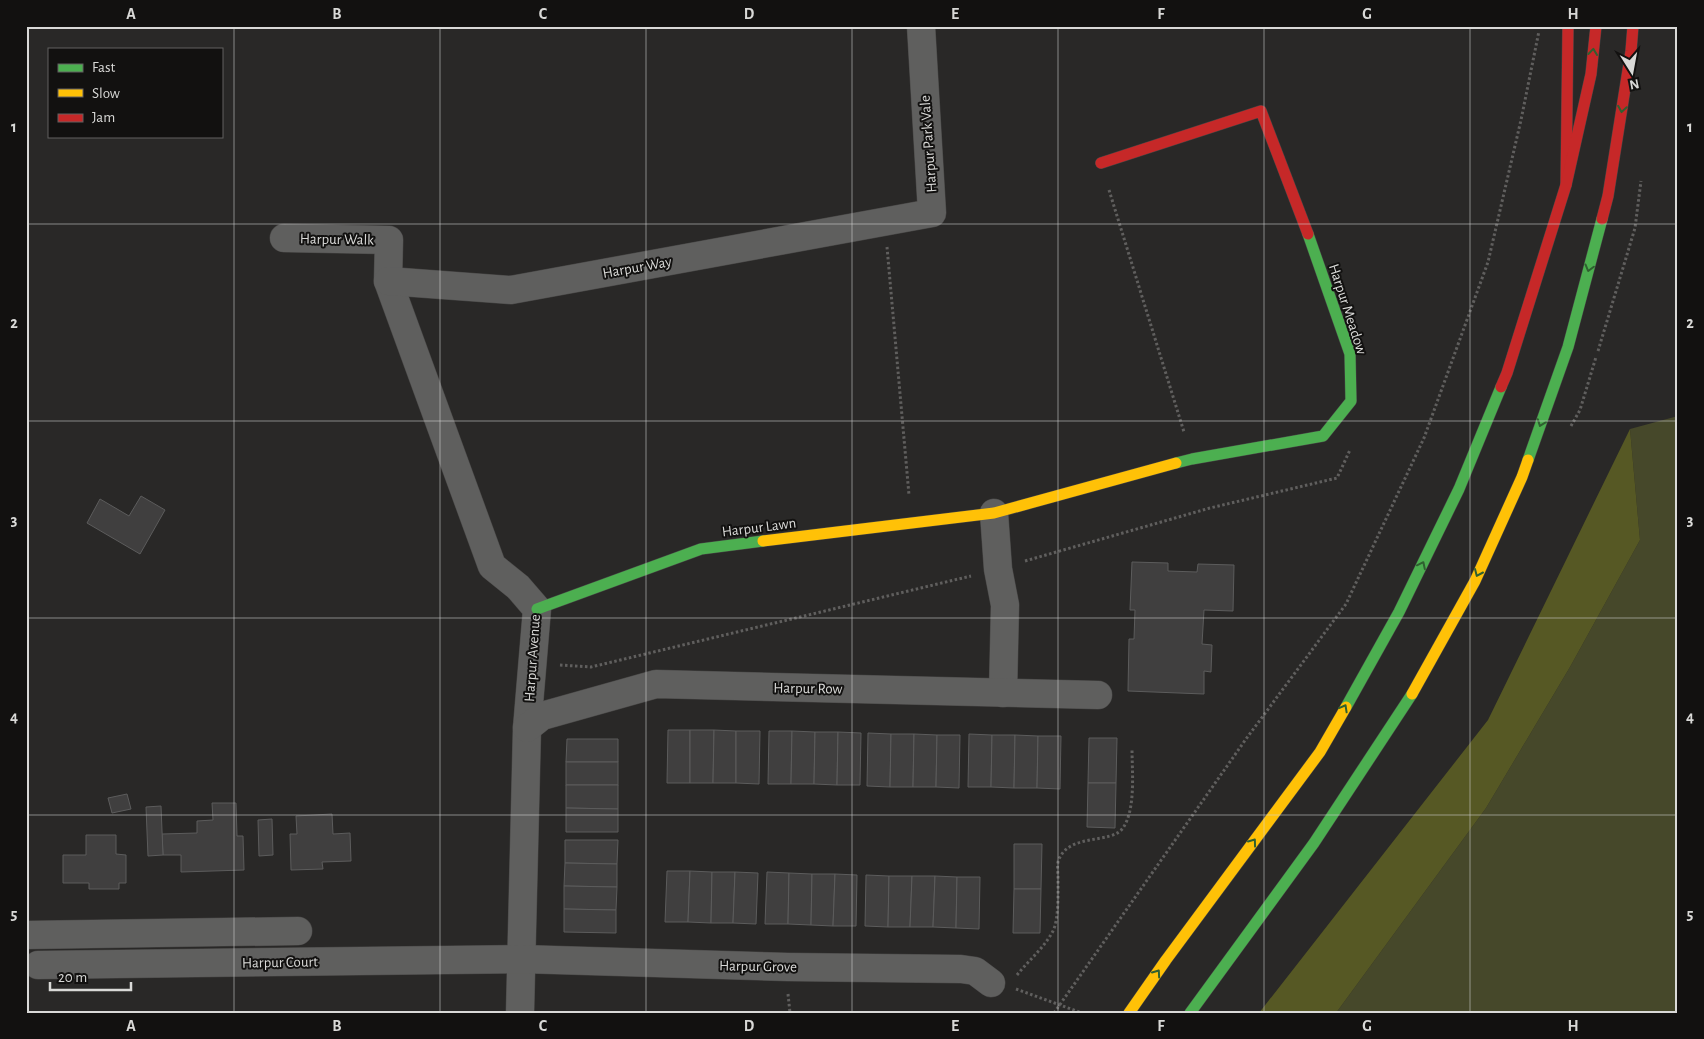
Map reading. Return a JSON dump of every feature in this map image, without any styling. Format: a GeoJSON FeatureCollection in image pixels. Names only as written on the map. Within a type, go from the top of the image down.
{"type":"FeatureCollection","features":[{"type":"Feature","properties":{"kind":"main road"},"geometry":{"type":"LineString","coordinates":[[1566,185],[1568,26]]}},
{"type":"Feature","properties":{"kind":"main road"},"geometry":{"type":"LineString","coordinates":[[1129,1013],[1320,752],[1399,612],[1459,489],[1507,373],[1566,185],[1591,74],[1596,26]]}},
{"type":"Feature","properties":{"kind":"main road"},"geometry":{"type":"LineString","coordinates":[[1190,1013],[1314,843],[1408,703],[1475,580],[1522,477],[1568,347],[1608,196],[1631,50],[1633,26]]}},
{"type":"Feature","properties":{"kind":"main road","name":"Harpur Meadow"},"geometry":{"type":"LineString","coordinates":[[994,513],[1192,459],[1323,436],[1351,401],[1350,354],[1299,209],[1261,111],[1101,163]]}},
{"type":"Feature","properties":{"kind":"main road","name":"Harpur Lawn"},"geometry":{"type":"LineString","coordinates":[[537,609],[700,549],[994,513]]}},
{"type":"Feature","properties":{"kind":"street","name":"Harpur Park Vale"},"geometry":{"type":"LineString","coordinates":[[885,222],[932,213],[921,26]]}},
{"type":"Feature","properties":{"kind":"street","name":"Harpur Way"},"geometry":{"type":"LineString","coordinates":[[388,281],[511,290],[885,222]]}},
{"type":"Feature","properties":{"kind":"street","name":"Harpur Walk"},"geometry":{"type":"LineString","coordinates":[[284,238],[389,240],[388,281]]}},
{"type":"Feature","properties":{"kind":"street","name":"Harpur Avenue"},"geometry":{"type":"LineString","coordinates":[[388,281],[492,566],[518,587],[537,609],[527,728],[520,1013]]}},
{"type":"Feature","properties":{"kind":"street"},"geometry":{"type":"LineString","coordinates":[[994,513],[998,569],[1005,605],[1003,693]]}},
{"type":"Feature","properties":{"kind":"street","name":"Harpur Row"},"geometry":{"type":"LineString","coordinates":[[527,728],[542,716],[656,684],[1098,695]]}},
{"type":"Feature","properties":{"kind":"street"},"geometry":{"type":"LineString","coordinates":[[26,935],[298,931]]}},
{"type":"Feature","properties":{"kind":"street","name":"Harpur Court"},"geometry":{"type":"LineString","coordinates":[[38,965],[521,959]]}},
{"type":"Feature","properties":{"kind":"street","name":"Harpur Grove"},"geometry":{"type":"LineString","coordinates":[[521,959],[788,967],[961,969],[974,971],[991,983]]}},
{"type":"Feature","properties":{"kind":"path"},"geometry":{"type":"LineString","coordinates":[[1054,1013],[1246,739],[1346,604],[1424,438],[1488,262],[1521,120],[1540,26]]}},
{"type":"Feature","properties":{"kind":"path"},"geometry":{"type":"LineString","coordinates":[[1101,163],[1192,459]]}},
{"type":"Feature","properties":{"kind":"path"},"geometry":{"type":"LineString","coordinates":[[885,222],[912,522]]}},
{"type":"Feature","properties":{"kind":"path"},"geometry":{"type":"LineString","coordinates":[[532,664],[591,666],[998,569],[1210,508],[1338,478],[1350,448]]}},
{"type":"Feature","properties":{"kind":"path"},"geometry":{"type":"LineString","coordinates":[[1082,1013],[1013,988],[1018,975],[1039,951],[1054,929],[1057,908],[1058,862],[1077,843],[1111,836],[1123,829],[1130,810],[1132,749]]}},
{"type":"Feature","properties":{"kind":"path"},"geometry":{"type":"LineString","coordinates":[[788,1001],[790,1013]]}},
{"type":"Feature","properties":{"kind":"green space"},"geometry":{"type":"Polygon","coordinates":[[[1678,416],[1678,1013],[1336,1013],[1486,808],[1570,667],[1640,540],[1630,429],[1678,416]]]}},
{"type":"Feature","properties":{"kind":"shaded area"},"geometry":{"type":"Polygon","coordinates":[[[1630,429],[1640,540],[1570,667],[1486,808],[1336,1013],[1259,1013],[1488,720],[1630,429]]]}},
{"type":"Feature","properties":{"kind":"building"},"geometry":{"type":"Polygon","coordinates":[[[141,496],[165,510],[140,554],[87,523],[100,499],[129,516],[141,496]]]}},
{"type":"Feature","properties":{"kind":"building"},"geometry":{"type":"Polygon","coordinates":[[[1132,562],[1168,563],[1168,571],[1197,572],[1198,564],[1234,565],[1233,611],[1204,610],[1202,644],[1212,645],[1211,672],[1204,671],[1204,694],[1128,691],[1129,639],[1134,639],[1135,610],[1130,610],[1132,562]]]}},
{"type":"Feature","properties":{"kind":"building"},"geometry":{"type":"Polygon","coordinates":[[[668,730],[690,730],[690,783],[667,783],[668,730]]]}},
{"type":"Feature","properties":{"kind":"building"},"geometry":{"type":"Polygon","coordinates":[[[690,730],[714,730],[713,783],[690,783],[690,730]]]}},
{"type":"Feature","properties":{"kind":"building"},"geometry":{"type":"Polygon","coordinates":[[[714,730],[736,731],[736,783],[713,783],[714,730]]]}},
{"type":"Feature","properties":{"kind":"building"},"geometry":{"type":"Polygon","coordinates":[[[736,731],[760,731],[759,784],[736,783],[736,731]]]}},
{"type":"Feature","properties":{"kind":"building"},"geometry":{"type":"Polygon","coordinates":[[[769,731],[792,731],[791,784],[768,784],[769,731]]]}},
{"type":"Feature","properties":{"kind":"building"},"geometry":{"type":"Polygon","coordinates":[[[792,731],[815,732],[814,784],[791,784],[792,731]]]}},
{"type":"Feature","properties":{"kind":"building"},"geometry":{"type":"Polygon","coordinates":[[[815,732],[838,732],[837,785],[814,784],[815,732]]]}},
{"type":"Feature","properties":{"kind":"building"},"geometry":{"type":"Polygon","coordinates":[[[838,732],[861,733],[860,785],[837,785],[838,732]]]}},
{"type":"Feature","properties":{"kind":"building"},"geometry":{"type":"Polygon","coordinates":[[[868,733],[891,734],[890,787],[867,786],[868,733]]]}},
{"type":"Feature","properties":{"kind":"building"},"geometry":{"type":"Polygon","coordinates":[[[891,734],[914,734],[913,787],[890,787],[891,734]]]}},
{"type":"Feature","properties":{"kind":"building"},"geometry":{"type":"Polygon","coordinates":[[[914,734],[937,735],[936,787],[913,787],[914,734]]]}},
{"type":"Feature","properties":{"kind":"building"},"geometry":{"type":"Polygon","coordinates":[[[969,734],[992,735],[991,787],[968,787],[969,734]]]}},
{"type":"Feature","properties":{"kind":"building"},"geometry":{"type":"Polygon","coordinates":[[[937,735],[960,735],[959,788],[936,787],[937,735]]]}},
{"type":"Feature","properties":{"kind":"building"},"geometry":{"type":"Polygon","coordinates":[[[992,735],[1015,735],[1014,788],[991,787],[992,735]]]}},
{"type":"Feature","properties":{"kind":"building"},"geometry":{"type":"Polygon","coordinates":[[[1015,735],[1038,736],[1037,788],[1014,788],[1015,735]]]}},
{"type":"Feature","properties":{"kind":"building"},"geometry":{"type":"Polygon","coordinates":[[[1038,736],[1061,736],[1060,789],[1037,788],[1038,736]]]}},
{"type":"Feature","properties":{"kind":"building"},"geometry":{"type":"Polygon","coordinates":[[[1089,738],[1117,738],[1116,783],[1088,783],[1089,738]]]}},
{"type":"Feature","properties":{"kind":"building"},"geometry":{"type":"Polygon","coordinates":[[[567,739],[618,739],[618,762],[566,762],[567,739]]]}},
{"type":"Feature","properties":{"kind":"building"},"geometry":{"type":"Polygon","coordinates":[[[566,762],[618,762],[618,785],[566,785],[566,762]]]}},
{"type":"Feature","properties":{"kind":"building"},"geometry":{"type":"Polygon","coordinates":[[[1088,783],[1116,783],[1115,828],[1087,827],[1088,783]]]}},
{"type":"Feature","properties":{"kind":"building"},"geometry":{"type":"Polygon","coordinates":[[[566,785],[618,785],[618,809],[566,808],[566,785]]]}},
{"type":"Feature","properties":{"kind":"building"},"geometry":{"type":"Polygon","coordinates":[[[127,794],[131,809],[112,813],[108,798],[127,794]]]}},
{"type":"Feature","properties":{"kind":"building"},"geometry":{"type":"Polygon","coordinates":[[[212,803],[236,803],[237,836],[243,836],[244,870],[181,872],[181,855],[163,855],[162,834],[197,833],[197,821],[213,820],[212,803]]]}},
{"type":"Feature","properties":{"kind":"building"},"geometry":{"type":"Polygon","coordinates":[[[161,806],[163,855],[148,856],[146,807],[161,806]]]}},
{"type":"Feature","properties":{"kind":"building"},"geometry":{"type":"Polygon","coordinates":[[[566,808],[618,809],[618,832],[566,832],[566,808]]]}},
{"type":"Feature","properties":{"kind":"building"},"geometry":{"type":"Polygon","coordinates":[[[332,814],[333,834],[350,833],[351,861],[322,862],[323,869],[291,870],[290,834],[297,834],[296,816],[332,814]]]}},
{"type":"Feature","properties":{"kind":"building"},"geometry":{"type":"Polygon","coordinates":[[[272,819],[273,855],[259,856],[258,820],[272,819]]]}},
{"type":"Feature","properties":{"kind":"building"},"geometry":{"type":"Polygon","coordinates":[[[86,835],[116,835],[116,854],[126,855],[126,883],[119,883],[119,889],[89,889],[89,883],[63,883],[63,855],[86,855],[86,835]]]}},
{"type":"Feature","properties":{"kind":"building"},"geometry":{"type":"Polygon","coordinates":[[[565,840],[618,840],[617,864],[565,863],[565,840]]]}},
{"type":"Feature","properties":{"kind":"building"},"geometry":{"type":"Polygon","coordinates":[[[1014,844],[1042,844],[1041,889],[1014,889],[1014,844]]]}},
{"type":"Feature","properties":{"kind":"building"},"geometry":{"type":"Polygon","coordinates":[[[565,863],[617,864],[617,887],[564,886],[565,863]]]}},
{"type":"Feature","properties":{"kind":"building"},"geometry":{"type":"Polygon","coordinates":[[[667,871],[690,871],[688,922],[665,922],[667,871]]]}},
{"type":"Feature","properties":{"kind":"building"},"geometry":{"type":"Polygon","coordinates":[[[690,871],[712,872],[711,923],[688,922],[690,871]]]}},
{"type":"Feature","properties":{"kind":"building"},"geometry":{"type":"Polygon","coordinates":[[[712,872],[735,872],[733,923],[711,923],[712,872]]]}},
{"type":"Feature","properties":{"kind":"building"},"geometry":{"type":"Polygon","coordinates":[[[735,872],[758,873],[756,924],[733,923],[735,872]]]}},
{"type":"Feature","properties":{"kind":"building"},"geometry":{"type":"Polygon","coordinates":[[[767,872],[789,873],[788,924],[765,924],[767,872]]]}},
{"type":"Feature","properties":{"kind":"building"},"geometry":{"type":"Polygon","coordinates":[[[789,873],[812,874],[811,925],[788,924],[789,873]]]}},
{"type":"Feature","properties":{"kind":"building"},"geometry":{"type":"Polygon","coordinates":[[[812,874],[835,874],[833,926],[811,925],[812,874]]]}},
{"type":"Feature","properties":{"kind":"building"},"geometry":{"type":"Polygon","coordinates":[[[835,874],[857,875],[856,926],[833,926],[835,874]]]}},
{"type":"Feature","properties":{"kind":"building"},"geometry":{"type":"Polygon","coordinates":[[[866,875],[889,876],[888,927],[865,926],[866,875]]]}},
{"type":"Feature","properties":{"kind":"building"},"geometry":{"type":"Polygon","coordinates":[[[889,876],[912,876],[910,927],[888,927],[889,876]]]}},
{"type":"Feature","properties":{"kind":"building"},"geometry":{"type":"Polygon","coordinates":[[[912,876],[935,876],[933,927],[910,927],[912,876]]]}},
{"type":"Feature","properties":{"kind":"building"},"geometry":{"type":"Polygon","coordinates":[[[935,876],[957,877],[956,928],[933,927],[935,876]]]}},
{"type":"Feature","properties":{"kind":"building"},"geometry":{"type":"Polygon","coordinates":[[[957,877],[980,877],[979,929],[956,928],[957,877]]]}},
{"type":"Feature","properties":{"kind":"building"},"geometry":{"type":"Polygon","coordinates":[[[564,886],[617,887],[616,910],[564,909],[564,886]]]}},
{"type":"Feature","properties":{"kind":"building"},"geometry":{"type":"Polygon","coordinates":[[[1014,889],[1041,889],[1040,933],[1013,933],[1014,889]]]}},
{"type":"Feature","properties":{"kind":"building"},"geometry":{"type":"Polygon","coordinates":[[[564,909],[616,910],[616,933],[564,932],[564,909]]]}},
{"type":"Feature","properties":{"kind":"traffic: fast"},"geometry":{"type":"LineString","coordinates":[[1528,460],[1568,347],[1602,219]]}},
{"type":"Feature","properties":{"kind":"traffic: fast"},"geometry":{"type":"LineString","coordinates":[[1176,463],[1323,436],[1351,401],[1350,354],[1308,234]]}},
{"type":"Feature","properties":{"kind":"traffic: fast"},"geometry":{"type":"LineString","coordinates":[[1346,707],[1399,612],[1459,489],[1501,387]]}},
{"type":"Feature","properties":{"kind":"traffic: fast"},"geometry":{"type":"LineString","coordinates":[[537,609],[701,549],[763,541]]}},
{"type":"Feature","properties":{"kind":"traffic: fast"},"geometry":{"type":"LineString","coordinates":[[1190,1013],[1314,843],[1412,694]]}},
{"type":"Feature","properties":{"kind":"traffic: slow"},"geometry":{"type":"LineString","coordinates":[[1412,694],[1475,581],[1528,460]]}},
{"type":"Feature","properties":{"kind":"traffic: slow"},"geometry":{"type":"LineString","coordinates":[[763,541],[994,513],[1176,463]]}},
{"type":"Feature","properties":{"kind":"traffic: slow"},"geometry":{"type":"LineString","coordinates":[[1129,1013],[1320,752],[1346,707]]}},
{"type":"Feature","properties":{"kind":"traffic: jam"},"geometry":{"type":"LineString","coordinates":[[1566,185],[1568,26]]}},
{"type":"Feature","properties":{"kind":"traffic: jam"},"geometry":{"type":"LineString","coordinates":[[1501,387],[1566,185],[1591,74],[1596,26]]}},
{"type":"Feature","properties":{"kind":"traffic: jam"},"geometry":{"type":"LineString","coordinates":[[1602,219],[1608,196],[1631,51],[1633,26]]}},
{"type":"Feature","properties":{"kind":"traffic: jam"},"geometry":{"type":"LineString","coordinates":[[1101,163],[1261,111],[1308,234]]}}]}
